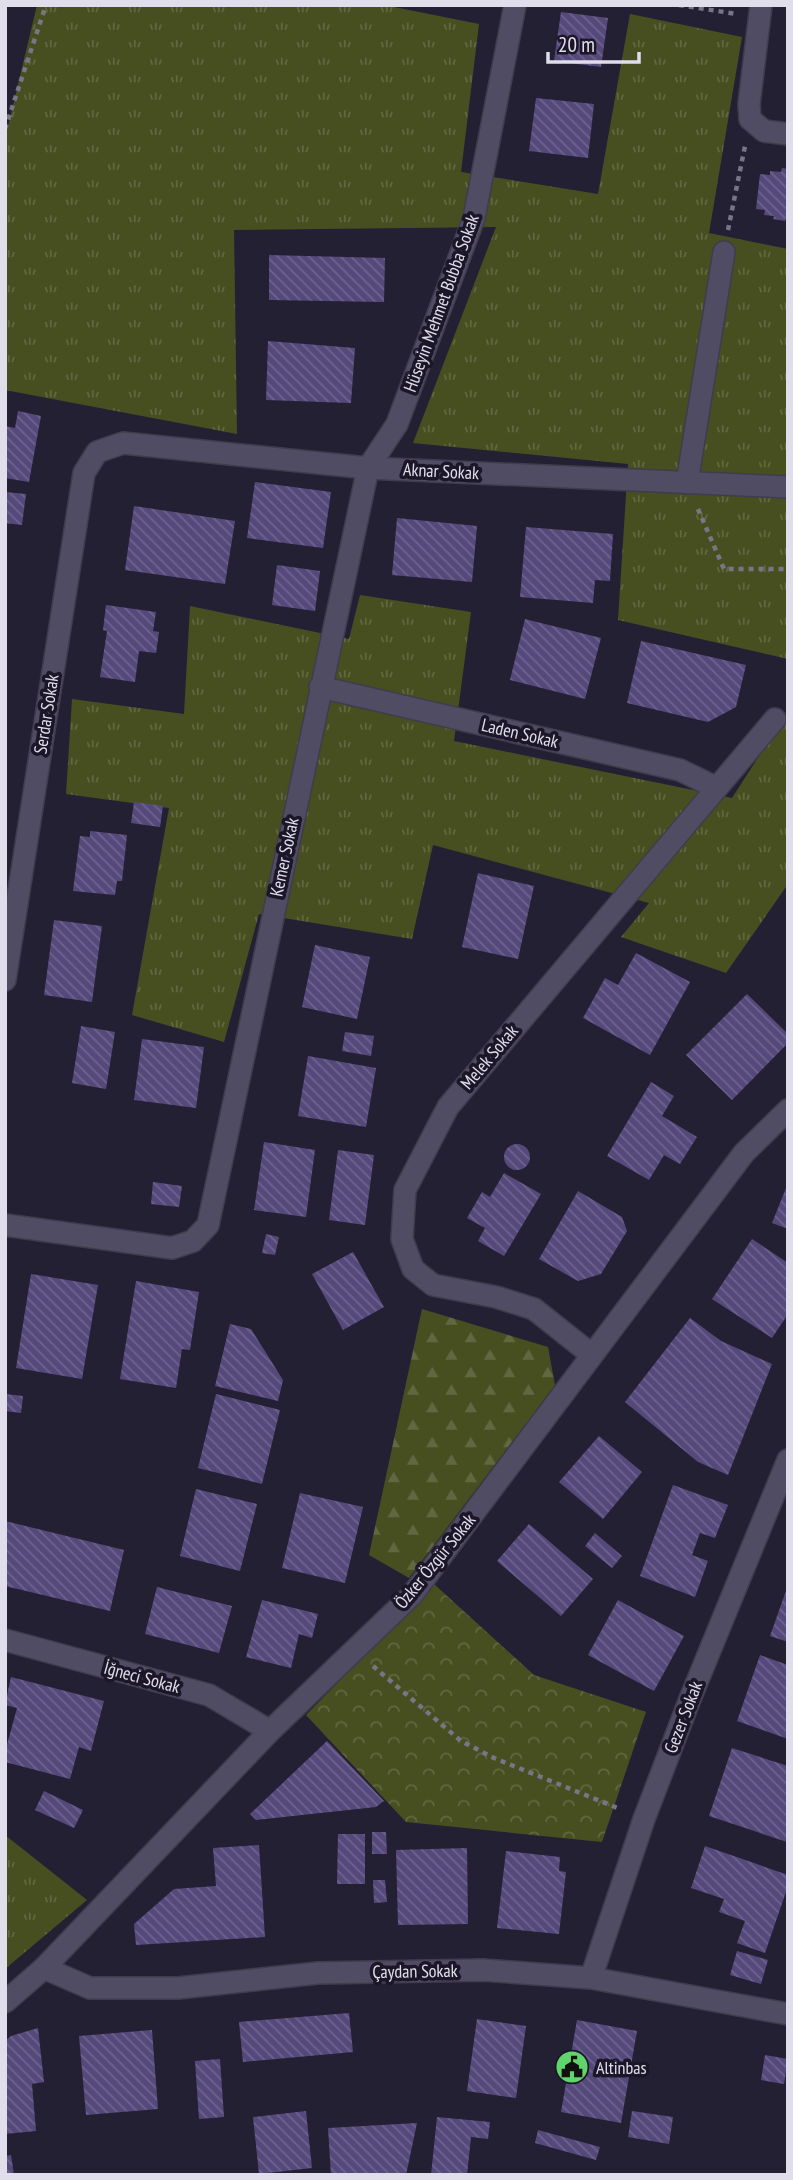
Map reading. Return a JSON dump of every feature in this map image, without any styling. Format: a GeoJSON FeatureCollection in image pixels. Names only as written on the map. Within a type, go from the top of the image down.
{"type":"FeatureCollection","features":[{"type":"Feature","properties":{"kind":"street","name":"Hüseyin Mehmet Bubba Sokak"},"geometry":{"type":"LineString","coordinates":[[368,468],[397,424],[474,218],[515,5]]}},
{"type":"Feature","properties":{"kind":"street"},"geometry":{"type":"LineString","coordinates":[[760,11],[749,104],[750,119],[764,131],[788,134]]}},
{"type":"Feature","properties":{"kind":"street"},"geometry":{"type":"LineString","coordinates":[[687,483],[724,251]]}},
{"type":"Feature","properties":{"kind":"street","name":"Aknar Sokak"},"geometry":{"type":"LineString","coordinates":[[97,452],[123,443],[368,468],[788,486]]}},
{"type":"Feature","properties":{"kind":"street","name":"Serdar Sokak"},"geometry":{"type":"LineString","coordinates":[[5,980],[84,473],[97,452]]}},
{"type":"Feature","properties":{"kind":"street","name":"Kemer Sokak"},"geometry":{"type":"LineString","coordinates":[[5,1225],[172,1248],[193,1241],[208,1225],[368,468]]}},
{"type":"Feature","properties":{"kind":"street","name":"Laden Sokak"},"geometry":{"type":"LineString","coordinates":[[320,687],[680,770],[716,788]]}},
{"type":"Feature","properties":{"kind":"street","name":"Melek Sokak"},"geometry":{"type":"LineString","coordinates":[[592,1355],[534,1309],[496,1297],[433,1285],[413,1269],[402,1239],[405,1190],[447,1107],[775,719]]}},
{"type":"Feature","properties":{"kind":"street","name":"Özker Özgür Sokak"},"geometry":{"type":"LineString","coordinates":[[5,2002],[44,1968],[270,1731],[412,1595],[744,1153],[788,1110]]}},
{"type":"Feature","properties":{"kind":"street","name":"Gezer Sokak"},"geometry":{"type":"LineString","coordinates":[[590,1979],[644,1819],[788,1460]]}},
{"type":"Feature","properties":{"kind":"street","name":"İğneci Sokak"},"geometry":{"type":"LineString","coordinates":[[5,1640],[209,1695],[270,1731]]}},
{"type":"Feature","properties":{"kind":"street","name":"Çaydan Sokak"},"geometry":{"type":"LineString","coordinates":[[44,1968],[90,1988],[178,1988],[318,1973],[483,1970],[590,1979],[788,2014]]}},
{"type":"Feature","properties":{"kind":"path"},"geometry":{"type":"LineString","coordinates":[[5,129],[46,5]]}},
{"type":"Feature","properties":{"kind":"path"},"geometry":{"type":"LineString","coordinates":[[679,5],[760,11]]}},
{"type":"Feature","properties":{"kind":"path"},"geometry":{"type":"LineString","coordinates":[[724,251],[750,119]]}},
{"type":"Feature","properties":{"kind":"path"},"geometry":{"type":"LineString","coordinates":[[687,483],[724,569],[788,569]]}},
{"type":"Feature","properties":{"kind":"path"},"geometry":{"type":"LineString","coordinates":[[355,1650],[461,1741],[494,1758],[644,1819]]}},
{"type":"Feature","properties":{"kind":"green space"},"geometry":{"type":"Polygon","coordinates":[[[37,5],[384,5],[479,24],[461,172],[598,194],[630,14],[742,37],[709,233],[788,249],[788,659],[618,620],[628,464],[413,443],[496,227],[234,230],[237,434],[5,390],[5,139],[37,5]]]}},
{"type":"Feature","properties":{"kind":"green space"},"geometry":{"type":"Polygon","coordinates":[[[360,595],[471,612],[454,741],[732,798],[788,711],[788,884],[726,973],[621,937],[649,903],[433,845],[412,939],[259,914],[224,1042],[132,1015],[169,808],[66,794],[72,699],[184,714],[190,606],[349,639],[360,595]]]}},
{"type":"Feature","properties":{"kind":"green space"},"geometry":{"type":"Polygon","coordinates":[[[422,1309],[548,1347],[555,1385],[409,1578],[369,1555],[422,1309]]]}},
{"type":"Feature","properties":{"kind":"green space"},"geometry":{"type":"Polygon","coordinates":[[[434,1584],[534,1675],[646,1712],[602,1842],[406,1822],[306,1715],[434,1584]]]}},
{"type":"Feature","properties":{"kind":"green space"},"geometry":{"type":"Polygon","coordinates":[[[5,1835],[87,1900],[5,1969],[5,1835]]]}},
{"type":"Feature","properties":{"kind":"building"},"geometry":{"type":"Polygon","coordinates":[[[561,12],[608,18],[601,67],[554,61],[561,12]]]}},
{"type":"Feature","properties":{"kind":"building"},"geometry":{"type":"Polygon","coordinates":[[[536,98],[594,104],[588,158],[529,151],[536,98]]]}},
{"type":"Feature","properties":{"kind":"building"},"geometry":{"type":"Polygon","coordinates":[[[782,168],[788,169],[788,218],[785,221],[773,219],[774,216],[764,215],[765,210],[756,209],[760,174],[781,172],[782,168]]]}},
{"type":"Feature","properties":{"kind":"building"},"geometry":{"type":"Polygon","coordinates":[[[269,255],[385,258],[384,302],[269,300],[269,255]]]}},
{"type":"Feature","properties":{"kind":"building"},"geometry":{"type":"Polygon","coordinates":[[[268,341],[355,348],[351,403],[266,400],[268,341]]]}},
{"type":"Feature","properties":{"kind":"building"},"geometry":{"type":"Polygon","coordinates":[[[18,411],[41,416],[29,482],[5,478],[5,426],[15,428],[18,411]]]}},
{"type":"Feature","properties":{"kind":"building"},"geometry":{"type":"Polygon","coordinates":[[[255,482],[331,492],[323,548],[247,538],[255,482]]]}},
{"type":"Feature","properties":{"kind":"building"},"geometry":{"type":"Polygon","coordinates":[[[5,492],[26,494],[22,525],[5,523],[5,492]]]}},
{"type":"Feature","properties":{"kind":"building"},"geometry":{"type":"Polygon","coordinates":[[[134,506],[235,521],[225,584],[125,570],[134,506]]]}},
{"type":"Feature","properties":{"kind":"building"},"geometry":{"type":"Polygon","coordinates":[[[397,518],[477,526],[472,582],[392,575],[397,518]]]}},
{"type":"Feature","properties":{"kind":"building"},"geometry":{"type":"Polygon","coordinates":[[[526,527],[613,534],[610,581],[595,580],[593,603],[520,597],[526,527]]]}},
{"type":"Feature","properties":{"kind":"building"},"geometry":{"type":"Polygon","coordinates":[[[277,565],[320,571],[315,611],[272,605],[277,565]]]}},
{"type":"Feature","properties":{"kind":"building"},"geometry":{"type":"Polygon","coordinates":[[[106,605],[156,612],[153,631],[159,632],[156,653],[139,651],[135,682],[100,677],[107,631],[103,630],[106,605]]]}},
{"type":"Feature","properties":{"kind":"building"},"geometry":{"type":"Polygon","coordinates":[[[525,619],[601,638],[585,699],[510,680],[525,619]]]}},
{"type":"Feature","properties":{"kind":"building"},"geometry":{"type":"Polygon","coordinates":[[[641,641],[746,665],[736,707],[708,722],[627,703],[641,641]]]}},
{"type":"Feature","properties":{"kind":"building"},"geometry":{"type":"Polygon","coordinates":[[[134,802],[163,806],[160,827],[131,823],[134,802]]]}},
{"type":"Feature","properties":{"kind":"building"},"geometry":{"type":"Polygon","coordinates":[[[90,831],[127,835],[122,881],[117,881],[115,895],[73,891],[80,836],[90,837],[90,831]]]}},
{"type":"Feature","properties":{"kind":"building"},"geometry":{"type":"Polygon","coordinates":[[[478,873],[534,886],[518,959],[462,947],[478,873]]]}},
{"type":"Feature","properties":{"kind":"building"},"geometry":{"type":"Polygon","coordinates":[[[54,920],[102,926],[92,1002],[44,995],[54,920]]]}},
{"type":"Feature","properties":{"kind":"building"},"geometry":{"type":"Polygon","coordinates":[[[315,945],[370,957],[357,1019],[302,1007],[315,945]]]}},
{"type":"Feature","properties":{"kind":"building"},"geometry":{"type":"Polygon","coordinates":[[[636,953],[690,982],[650,1055],[583,1018],[605,978],[618,985],[636,953]]]}},
{"type":"Feature","properties":{"kind":"building"},"geometry":{"type":"Polygon","coordinates":[[[747,994],[788,1034],[788,1043],[732,1100],[686,1055],[747,994]]]}},
{"type":"Feature","properties":{"kind":"building"},"geometry":{"type":"Polygon","coordinates":[[[81,1026],[115,1032],[106,1089],[72,1083],[81,1026]]]}},
{"type":"Feature","properties":{"kind":"building"},"geometry":{"type":"Polygon","coordinates":[[[345,1032],[374,1036],[371,1056],[342,1051],[345,1032]]]}},
{"type":"Feature","properties":{"kind":"building"},"geometry":{"type":"Polygon","coordinates":[[[142,1039],[204,1047],[196,1108],[134,1100],[142,1039]]]}},
{"type":"Feature","properties":{"kind":"building"},"geometry":{"type":"Polygon","coordinates":[[[308,1056],[376,1068],[366,1127],[298,1116],[308,1056]]]}},
{"type":"Feature","properties":{"kind":"building"},"geometry":{"type":"Polygon","coordinates":[[[651,1082],[674,1096],[662,1116],[697,1137],[680,1164],[664,1155],[649,1180],[607,1156],[651,1082]]]}},
{"type":"Feature","properties":{"kind":"building"},"geometry":{"type":"Polygon","coordinates":[[[264,1142],[315,1150],[306,1217],[254,1210],[264,1142]]]}},
{"type":"Feature","properties":{"kind":"building"},"geometry":{"type":"Polygon","coordinates":[[[517,1144],[526,1148],[530,1157],[526,1166],[517,1170],[508,1166],[504,1157],[508,1148],[517,1144]]]}},
{"type":"Feature","properties":{"kind":"building"},"geometry":{"type":"Polygon","coordinates":[[[338,1150],[374,1155],[365,1225],[329,1220],[338,1150]]]}},
{"type":"Feature","properties":{"kind":"building"},"geometry":{"type":"Polygon","coordinates":[[[504,1173],[541,1194],[504,1256],[478,1241],[485,1228],[467,1218],[482,1192],[490,1197],[504,1173]]]}},
{"type":"Feature","properties":{"kind":"building"},"geometry":{"type":"Polygon","coordinates":[[[153,1182],[182,1186],[179,1207],[151,1204],[153,1182]]]}},
{"type":"Feature","properties":{"kind":"building"},"geometry":{"type":"Polygon","coordinates":[[[788,1183],[788,1229],[772,1223],[788,1183]]]}},
{"type":"Feature","properties":{"kind":"building"},"geometry":{"type":"Polygon","coordinates":[[[578,1191],[622,1217],[627,1231],[601,1274],[578,1281],[539,1259],[578,1191]]]}},
{"type":"Feature","properties":{"kind":"building"},"geometry":{"type":"Polygon","coordinates":[[[266,1234],[279,1237],[275,1255],[262,1253],[266,1234]]]}},
{"type":"Feature","properties":{"kind":"building"},"geometry":{"type":"Polygon","coordinates":[[[752,1239],[788,1263],[788,1314],[772,1338],[712,1299],[752,1239]]]}},
{"type":"Feature","properties":{"kind":"building"},"geometry":{"type":"Polygon","coordinates":[[[353,1252],[384,1307],[343,1330],[312,1274],[353,1252]]]}},
{"type":"Feature","properties":{"kind":"building"},"geometry":{"type":"Polygon","coordinates":[[[31,1274],[98,1285],[82,1379],[16,1368],[31,1274]]]}},
{"type":"Feature","properties":{"kind":"building"},"geometry":{"type":"Polygon","coordinates":[[[136,1281],[199,1292],[190,1350],[182,1349],[176,1388],[120,1379],[136,1281]]]}},
{"type":"Feature","properties":{"kind":"building"},"geometry":{"type":"Polygon","coordinates":[[[690,1318],[721,1341],[772,1364],[728,1475],[698,1462],[625,1402],[690,1318]]]}},
{"type":"Feature","properties":{"kind":"building"},"geometry":{"type":"Polygon","coordinates":[[[230,1324],[251,1329],[283,1380],[278,1401],[215,1386],[230,1324]]]}},
{"type":"Feature","properties":{"kind":"building"},"geometry":{"type":"Polygon","coordinates":[[[5,1394],[23,1396],[21,1413],[5,1411],[5,1394]]]}},
{"type":"Feature","properties":{"kind":"building"},"geometry":{"type":"Polygon","coordinates":[[[216,1394],[280,1410],[262,1484],[198,1468],[216,1394]]]}},
{"type":"Feature","properties":{"kind":"building"},"geometry":{"type":"Polygon","coordinates":[[[599,1436],[642,1472],[603,1519],[559,1482],[599,1436]]]}},
{"type":"Feature","properties":{"kind":"building"},"geometry":{"type":"Polygon","coordinates":[[[673,1485],[728,1505],[715,1538],[700,1533],[692,1555],[708,1561],[695,1597],[640,1576],[673,1485]]]}},
{"type":"Feature","properties":{"kind":"building"},"geometry":{"type":"Polygon","coordinates":[[[196,1489],[257,1504],[240,1571],[180,1556],[196,1489]]]}},
{"type":"Feature","properties":{"kind":"building"},"geometry":{"type":"Polygon","coordinates":[[[300,1493],[363,1507],[345,1583],[282,1568],[300,1493]]]}},
{"type":"Feature","properties":{"kind":"building"},"geometry":{"type":"Polygon","coordinates":[[[5,1521],[124,1550],[110,1611],[5,1586],[5,1521]]]}},
{"type":"Feature","properties":{"kind":"building"},"geometry":{"type":"Polygon","coordinates":[[[529,1524],[593,1579],[561,1616],[497,1561],[529,1524]]]}},
{"type":"Feature","properties":{"kind":"building"},"geometry":{"type":"Polygon","coordinates":[[[595,1533],[622,1556],[612,1568],[585,1546],[595,1533]]]}},
{"type":"Feature","properties":{"kind":"building"},"geometry":{"type":"Polygon","coordinates":[[[157,1587],[232,1606],[219,1653],[145,1634],[157,1587]]]}},
{"type":"Feature","properties":{"kind":"building"},"geometry":{"type":"Polygon","coordinates":[[[788,1588],[788,1642],[770,1636],[788,1588]]]}},
{"type":"Feature","properties":{"kind":"building"},"geometry":{"type":"Polygon","coordinates":[[[262,1600],[318,1614],[312,1638],[299,1634],[291,1668],[246,1657],[262,1600]]]}},
{"type":"Feature","properties":{"kind":"building"},"geometry":{"type":"Polygon","coordinates":[[[618,1600],[684,1636],[654,1691],[588,1655],[618,1600]]]}},
{"type":"Feature","properties":{"kind":"building"},"geometry":{"type":"Polygon","coordinates":[[[760,1655],[788,1665],[788,1739],[737,1721],[760,1655]]]}},
{"type":"Feature","properties":{"kind":"building"},"geometry":{"type":"Polygon","coordinates":[[[11,1677],[104,1701],[91,1751],[79,1747],[70,1779],[5,1762],[5,1752],[17,1708],[5,1705],[11,1677]]]}},
{"type":"Feature","properties":{"kind":"building"},"geometry":{"type":"Polygon","coordinates":[[[327,1741],[384,1801],[376,1807],[256,1820],[250,1814],[327,1741]]]}},
{"type":"Feature","properties":{"kind":"building"},"geometry":{"type":"Polygon","coordinates":[[[732,1748],[788,1766],[787,1842],[709,1816],[732,1748]]]}},
{"type":"Feature","properties":{"kind":"building"},"geometry":{"type":"Polygon","coordinates":[[[44,1791],[83,1810],[74,1828],[35,1810],[44,1791]]]}},
{"type":"Feature","properties":{"kind":"building"},"geometry":{"type":"Polygon","coordinates":[[[372,1832],[386,1832],[387,1854],[372,1854],[372,1832]]]}},
{"type":"Feature","properties":{"kind":"building"},"geometry":{"type":"Polygon","coordinates":[[[338,1834],[365,1834],[365,1884],[337,1884],[338,1834]]]}},
{"type":"Feature","properties":{"kind":"building"},"geometry":{"type":"Polygon","coordinates":[[[259,1845],[265,1937],[136,1945],[134,1924],[174,1889],[216,1886],[213,1848],[259,1845]]]}},
{"type":"Feature","properties":{"kind":"building"},"geometry":{"type":"Polygon","coordinates":[[[705,1846],[788,1875],[788,1886],[765,1953],[737,1943],[745,1921],[719,1912],[724,1899],[691,1888],[705,1846]]]}},
{"type":"Feature","properties":{"kind":"building"},"geometry":{"type":"Polygon","coordinates":[[[467,1848],[468,1924],[398,1925],[396,1850],[467,1848]]]}},
{"type":"Feature","properties":{"kind":"building"},"geometry":{"type":"Polygon","coordinates":[[[506,1851],[560,1857],[559,1871],[566,1872],[559,1934],[497,1928],[506,1851]]]}},
{"type":"Feature","properties":{"kind":"building"},"geometry":{"type":"Polygon","coordinates":[[[373,1880],[385,1880],[387,1902],[374,1903],[373,1880]]]}},
{"type":"Feature","properties":{"kind":"building"},"geometry":{"type":"Polygon","coordinates":[[[737,1951],[768,1960],[761,1984],[730,1975],[737,1951]]]}},
{"type":"Feature","properties":{"kind":"building"},"geometry":{"type":"Polygon","coordinates":[[[349,2013],[353,2052],[243,2062],[239,2022],[349,2013]]]}},
{"type":"Feature","properties":{"kind":"building"},"geometry":{"type":"Polygon","coordinates":[[[477,2019],[526,2026],[516,2098],[467,2091],[477,2019]]]}},
{"type":"Feature","properties":{"kind":"building"},"geometry":{"type":"Polygon","coordinates":[[[577,2020],[637,2031],[621,2123],[561,2112],[577,2020]]]}},
{"type":"Feature","properties":{"kind":"building"},"geometry":{"type":"Polygon","coordinates":[[[38,2028],[44,2082],[32,2084],[36,2131],[5,2134],[5,2041],[11,2036],[38,2028]]]}},
{"type":"Feature","properties":{"kind":"building"},"geometry":{"type":"Polygon","coordinates":[[[152,2030],[158,2109],[86,2115],[79,2036],[152,2030]]]}},
{"type":"Feature","properties":{"kind":"building"},"geometry":{"type":"Polygon","coordinates":[[[765,2055],[788,2059],[784,2084],[761,2080],[765,2055]]]}},
{"type":"Feature","properties":{"kind":"building"},"geometry":{"type":"Polygon","coordinates":[[[220,2059],[224,2117],[199,2119],[195,2061],[220,2059]]]}},
{"type":"Feature","properties":{"kind":"building"},"geometry":{"type":"Polygon","coordinates":[[[306,2111],[312,2168],[259,2174],[253,2117],[306,2111]]]}},
{"type":"Feature","properties":{"kind":"building"},"geometry":{"type":"Polygon","coordinates":[[[632,2111],[673,2117],[669,2144],[628,2137],[632,2111]]]}},
{"type":"Feature","properties":{"kind":"building"},"geometry":{"type":"Polygon","coordinates":[[[437,2117],[490,2122],[488,2139],[471,2137],[467,2175],[431,2175],[437,2117]]]}},
{"type":"Feature","properties":{"kind":"building"},"geometry":{"type":"Polygon","coordinates":[[[417,2123],[406,2175],[331,2175],[328,2128],[417,2123]]]}},
{"type":"Feature","properties":{"kind":"building"},"geometry":{"type":"Polygon","coordinates":[[[538,2130],[600,2147],[596,2160],[535,2143],[538,2130]]]}},
{"type":"Feature","properties":{"kind":"building"},"geometry":{"type":"Polygon","coordinates":[[[11,2155],[14,2175],[5,2175],[5,2156],[11,2155]]]}},
{"type":"Feature","properties":{"kind":"place","name":"Altinbas"},"geometry":{"type":"Point","coordinates":[572,2067]}}]}
